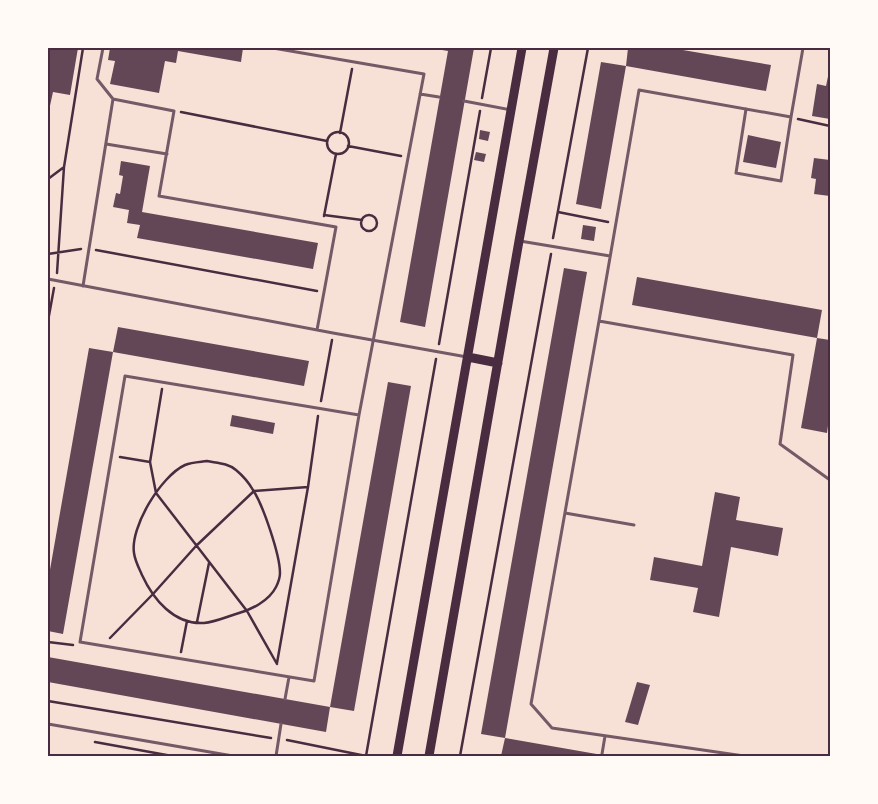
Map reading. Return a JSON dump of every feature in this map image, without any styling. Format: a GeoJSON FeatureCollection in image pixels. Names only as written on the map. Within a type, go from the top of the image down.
{"type":"FeatureCollection","features":[{"type":"Feature","properties":{"kind":"main road"},"geometry":{"type":"LineString","coordinates":[[397,756],[522,48]]}},
{"type":"Feature","properties":{"kind":"main road"},"geometry":{"type":"LineString","coordinates":[[429,756],[554,48]]}},
{"type":"Feature","properties":{"kind":"main road"},"geometry":{"type":"LineString","coordinates":[[468,357],[498,363]]}},
{"type":"Feature","properties":{"kind":"lane"},"geometry":{"type":"LineString","coordinates":[[103,48],[97,79],[114,99],[174,110],[159,196],[336,227],[318,330]]}},
{"type":"Feature","properties":{"kind":"lane"},"geometry":{"type":"LineString","coordinates":[[273,48],[424,74],[359,416],[314,681],[80,642],[125,376],[359,416]]}},
{"type":"Feature","properties":{"kind":"lane"},"geometry":{"type":"LineString","coordinates":[[746,109],[736,173],[781,181],[803,48]]}},
{"type":"Feature","properties":{"kind":"lane"},"geometry":{"type":"LineString","coordinates":[[744,756],[552,728],[531,704],[639,90],[791,117]]}},
{"type":"Feature","properties":{"kind":"lane"},"geometry":{"type":"LineString","coordinates":[[420,94],[440,97]]}},
{"type":"Feature","properties":{"kind":"lane"},"geometry":{"type":"LineString","coordinates":[[83,286],[114,99]]}},
{"type":"Feature","properties":{"kind":"lane"},"geometry":{"type":"LineString","coordinates":[[464,102],[512,110]]}},
{"type":"Feature","properties":{"kind":"lane"},"geometry":{"type":"LineString","coordinates":[[106,144],[166,154]]}},
{"type":"Feature","properties":{"kind":"lane"},"geometry":{"type":"LineString","coordinates":[[519,241],[610,256]]}},
{"type":"Feature","properties":{"kind":"lane"},"geometry":{"type":"LineString","coordinates":[[48,279],[468,357]]}},
{"type":"Feature","properties":{"kind":"lane"},"geometry":{"type":"LineString","coordinates":[[599,321],[793,355],[780,444],[830,480]]}},
{"type":"Feature","properties":{"kind":"lane"},"geometry":{"type":"LineString","coordinates":[[565,513],[634,525]]}},
{"type":"Feature","properties":{"kind":"lane"},"geometry":{"type":"LineString","coordinates":[[285,699],[289,677]]}},
{"type":"Feature","properties":{"kind":"lane"},"geometry":{"type":"LineString","coordinates":[[48,724],[233,756]]}},
{"type":"Feature","properties":{"kind":"lane"},"geometry":{"type":"LineString","coordinates":[[276,756],[281,724]]}},
{"type":"Feature","properties":{"kind":"lane"},"geometry":{"type":"LineString","coordinates":[[602,754],[605,736]]}},
{"type":"Feature","properties":{"kind":"path"},"geometry":{"type":"LineString","coordinates":[[48,321],[56,280],[64,167],[84,48]]}},
{"type":"Feature","properties":{"kind":"path"},"geometry":{"type":"LineString","coordinates":[[48,701],[279,739],[366,756],[491,48]]}},
{"type":"Feature","properties":{"kind":"path"},"geometry":{"type":"LineString","coordinates":[[460,756],[588,48]]}},
{"type":"Feature","properties":{"kind":"path"},"geometry":{"type":"LineString","coordinates":[[340,133],[353,62]]}},
{"type":"Feature","properties":{"kind":"path"},"geometry":{"type":"LineString","coordinates":[[174,110],[327,141]]}},
{"type":"Feature","properties":{"kind":"path"},"geometry":{"type":"LineString","coordinates":[[791,117],[830,126]]}},
{"type":"Feature","properties":{"kind":"path"},"geometry":{"type":"LineString","coordinates":[[336,154],[327,147],[327,141],[330,136],[340,133]]}},
{"type":"Feature","properties":{"kind":"path"},"geometry":{"type":"LineString","coordinates":[[336,154],[345,151],[348,146],[347,138],[340,133]]}},
{"type":"Feature","properties":{"kind":"path"},"geometry":{"type":"LineString","coordinates":[[348,146],[407,157]]}},
{"type":"Feature","properties":{"kind":"path"},"geometry":{"type":"LineString","coordinates":[[322,225],[336,154]]}},
{"type":"Feature","properties":{"kind":"path"},"geometry":{"type":"LineString","coordinates":[[48,179],[64,167]]}},
{"type":"Feature","properties":{"kind":"path"},"geometry":{"type":"LineString","coordinates":[[558,212],[616,223]]}},
{"type":"Feature","properties":{"kind":"path"},"geometry":{"type":"LineString","coordinates":[[324,215],[362,220]]}},
{"type":"Feature","properties":{"kind":"path"},"geometry":{"type":"LineString","coordinates":[[372,215],[376,219],[377,225],[373,230],[367,230],[362,227],[362,220],[366,216],[372,215]]}},
{"type":"Feature","properties":{"kind":"path"},"geometry":{"type":"LineString","coordinates":[[48,254],[89,248],[324,292]]}},
{"type":"Feature","properties":{"kind":"path"},"geometry":{"type":"LineString","coordinates":[[275,675],[333,333]]}},
{"type":"Feature","properties":{"kind":"path"},"geometry":{"type":"LineString","coordinates":[[163,382],[150,462],[156,493],[247,611],[277,664]]}},
{"type":"Feature","properties":{"kind":"path"},"geometry":{"type":"LineString","coordinates":[[112,456],[150,462]]}},
{"type":"Feature","properties":{"kind":"path"},"geometry":{"type":"LineString","coordinates":[[207,461],[226,464],[235,470],[254,491],[268,522],[280,572],[276,588],[270,596],[247,611],[219,620],[197,622],[187,621],[175,616],[165,609],[142,576],[134,553],[134,540],[139,522],[156,493],[184,466],[207,461]]}},
{"type":"Feature","properties":{"kind":"path"},"geometry":{"type":"LineString","coordinates":[[102,646],[154,594],[196,546],[254,491],[308,487]]}},
{"type":"Feature","properties":{"kind":"path"},"geometry":{"type":"LineString","coordinates":[[197,622],[209,563]]}},
{"type":"Feature","properties":{"kind":"path"},"geometry":{"type":"LineString","coordinates":[[180,659],[187,621]]}},
{"type":"Feature","properties":{"kind":"path"},"geometry":{"type":"LineString","coordinates":[[48,642],[72,645],[80,642]]}},
{"type":"Feature","properties":{"kind":"path"},"geometry":{"type":"LineString","coordinates":[[86,740],[172,756]]}},
{"type":"Feature","properties":{"kind":"building"},"geometry":{"type":"Polygon","coordinates":[[[48,48],[78,48],[70,95],[53,92],[48,115],[48,48]]]}},
{"type":"Feature","properties":{"kind":"building"},"geometry":{"type":"Polygon","coordinates":[[[110,48],[243,48],[241,62],[178,51],[176,63],[165,61],[159,93],[110,84],[115,61],[108,60],[110,48]]]}},
{"type":"Feature","properties":{"kind":"building"},"geometry":{"type":"Polygon","coordinates":[[[430,48],[474,48],[425,327],[400,322],[448,51],[430,48]]]}},
{"type":"Feature","properties":{"kind":"building"},"geometry":{"type":"Polygon","coordinates":[[[628,48],[671,48],[771,65],[766,91],[626,66],[628,48]]]}},
{"type":"Feature","properties":{"kind":"building"},"geometry":{"type":"Polygon","coordinates":[[[601,62],[626,66],[601,209],[576,204],[601,62]]]}},
{"type":"Feature","properties":{"kind":"building"},"geometry":{"type":"Polygon","coordinates":[[[830,67],[830,119],[812,116],[817,84],[826,86],[830,67]]]}},
{"type":"Feature","properties":{"kind":"building"},"geometry":{"type":"Polygon","coordinates":[[[480,130],[490,132],[488,141],[479,139],[480,130]]]}},
{"type":"Feature","properties":{"kind":"building"},"geometry":{"type":"Polygon","coordinates":[[[748,135],[781,142],[776,168],[743,162],[748,135]]]}},
{"type":"Feature","properties":{"kind":"building"},"geometry":{"type":"Polygon","coordinates":[[[476,152],[486,154],[484,162],[474,160],[476,152]]]}},
{"type":"Feature","properties":{"kind":"building"},"geometry":{"type":"Polygon","coordinates":[[[814,158],[830,160],[830,196],[814,194],[816,179],[811,178],[814,158]]]}},
{"type":"Feature","properties":{"kind":"building"},"geometry":{"type":"Polygon","coordinates":[[[121,161],[150,166],[142,212],[318,243],[313,269],[137,238],[140,225],[127,223],[129,210],[113,207],[116,193],[120,194],[123,176],[119,175],[121,161]]]}},
{"type":"Feature","properties":{"kind":"building"},"geometry":{"type":"Polygon","coordinates":[[[583,225],[596,227],[594,241],[581,239],[583,225]]]}},
{"type":"Feature","properties":{"kind":"building"},"geometry":{"type":"Polygon","coordinates":[[[564,268],[587,272],[505,738],[481,734],[564,268]]]}},
{"type":"Feature","properties":{"kind":"building"},"geometry":{"type":"Polygon","coordinates":[[[637,277],[822,310],[817,338],[632,305],[637,277]]]}},
{"type":"Feature","properties":{"kind":"building"},"geometry":{"type":"Polygon","coordinates":[[[118,327],[309,361],[304,386],[113,352],[118,327]]]}},
{"type":"Feature","properties":{"kind":"building"},"geometry":{"type":"Polygon","coordinates":[[[817,338],[830,340],[830,411],[827,433],[801,428],[817,338]]]}},
{"type":"Feature","properties":{"kind":"building"},"geometry":{"type":"Polygon","coordinates":[[[89,348],[113,352],[63,634],[48,631],[48,581],[89,348]]]}},
{"type":"Feature","properties":{"kind":"building"},"geometry":{"type":"Polygon","coordinates":[[[388,382],[411,386],[354,711],[330,707],[388,382]]]}},
{"type":"Feature","properties":{"kind":"building"},"geometry":{"type":"Polygon","coordinates":[[[232,415],[275,423],[273,434],[230,426],[232,415]]]}},
{"type":"Feature","properties":{"kind":"building"},"geometry":{"type":"Polygon","coordinates":[[[715,492],[740,497],[736,520],[783,528],[778,556],[731,547],[719,617],[693,612],[698,588],[650,580],[654,557],[702,566],[715,492]]]}},
{"type":"Feature","properties":{"kind":"building"},"geometry":{"type":"Polygon","coordinates":[[[48,657],[330,707],[326,732],[48,682],[48,657]]]}},
{"type":"Feature","properties":{"kind":"building"},"geometry":{"type":"Polygon","coordinates":[[[637,682],[650,685],[638,725],[625,722],[637,682]]]}},
{"type":"Feature","properties":{"kind":"building"},"geometry":{"type":"Polygon","coordinates":[[[505,738],[608,756],[501,756],[505,738]]]}}]}
